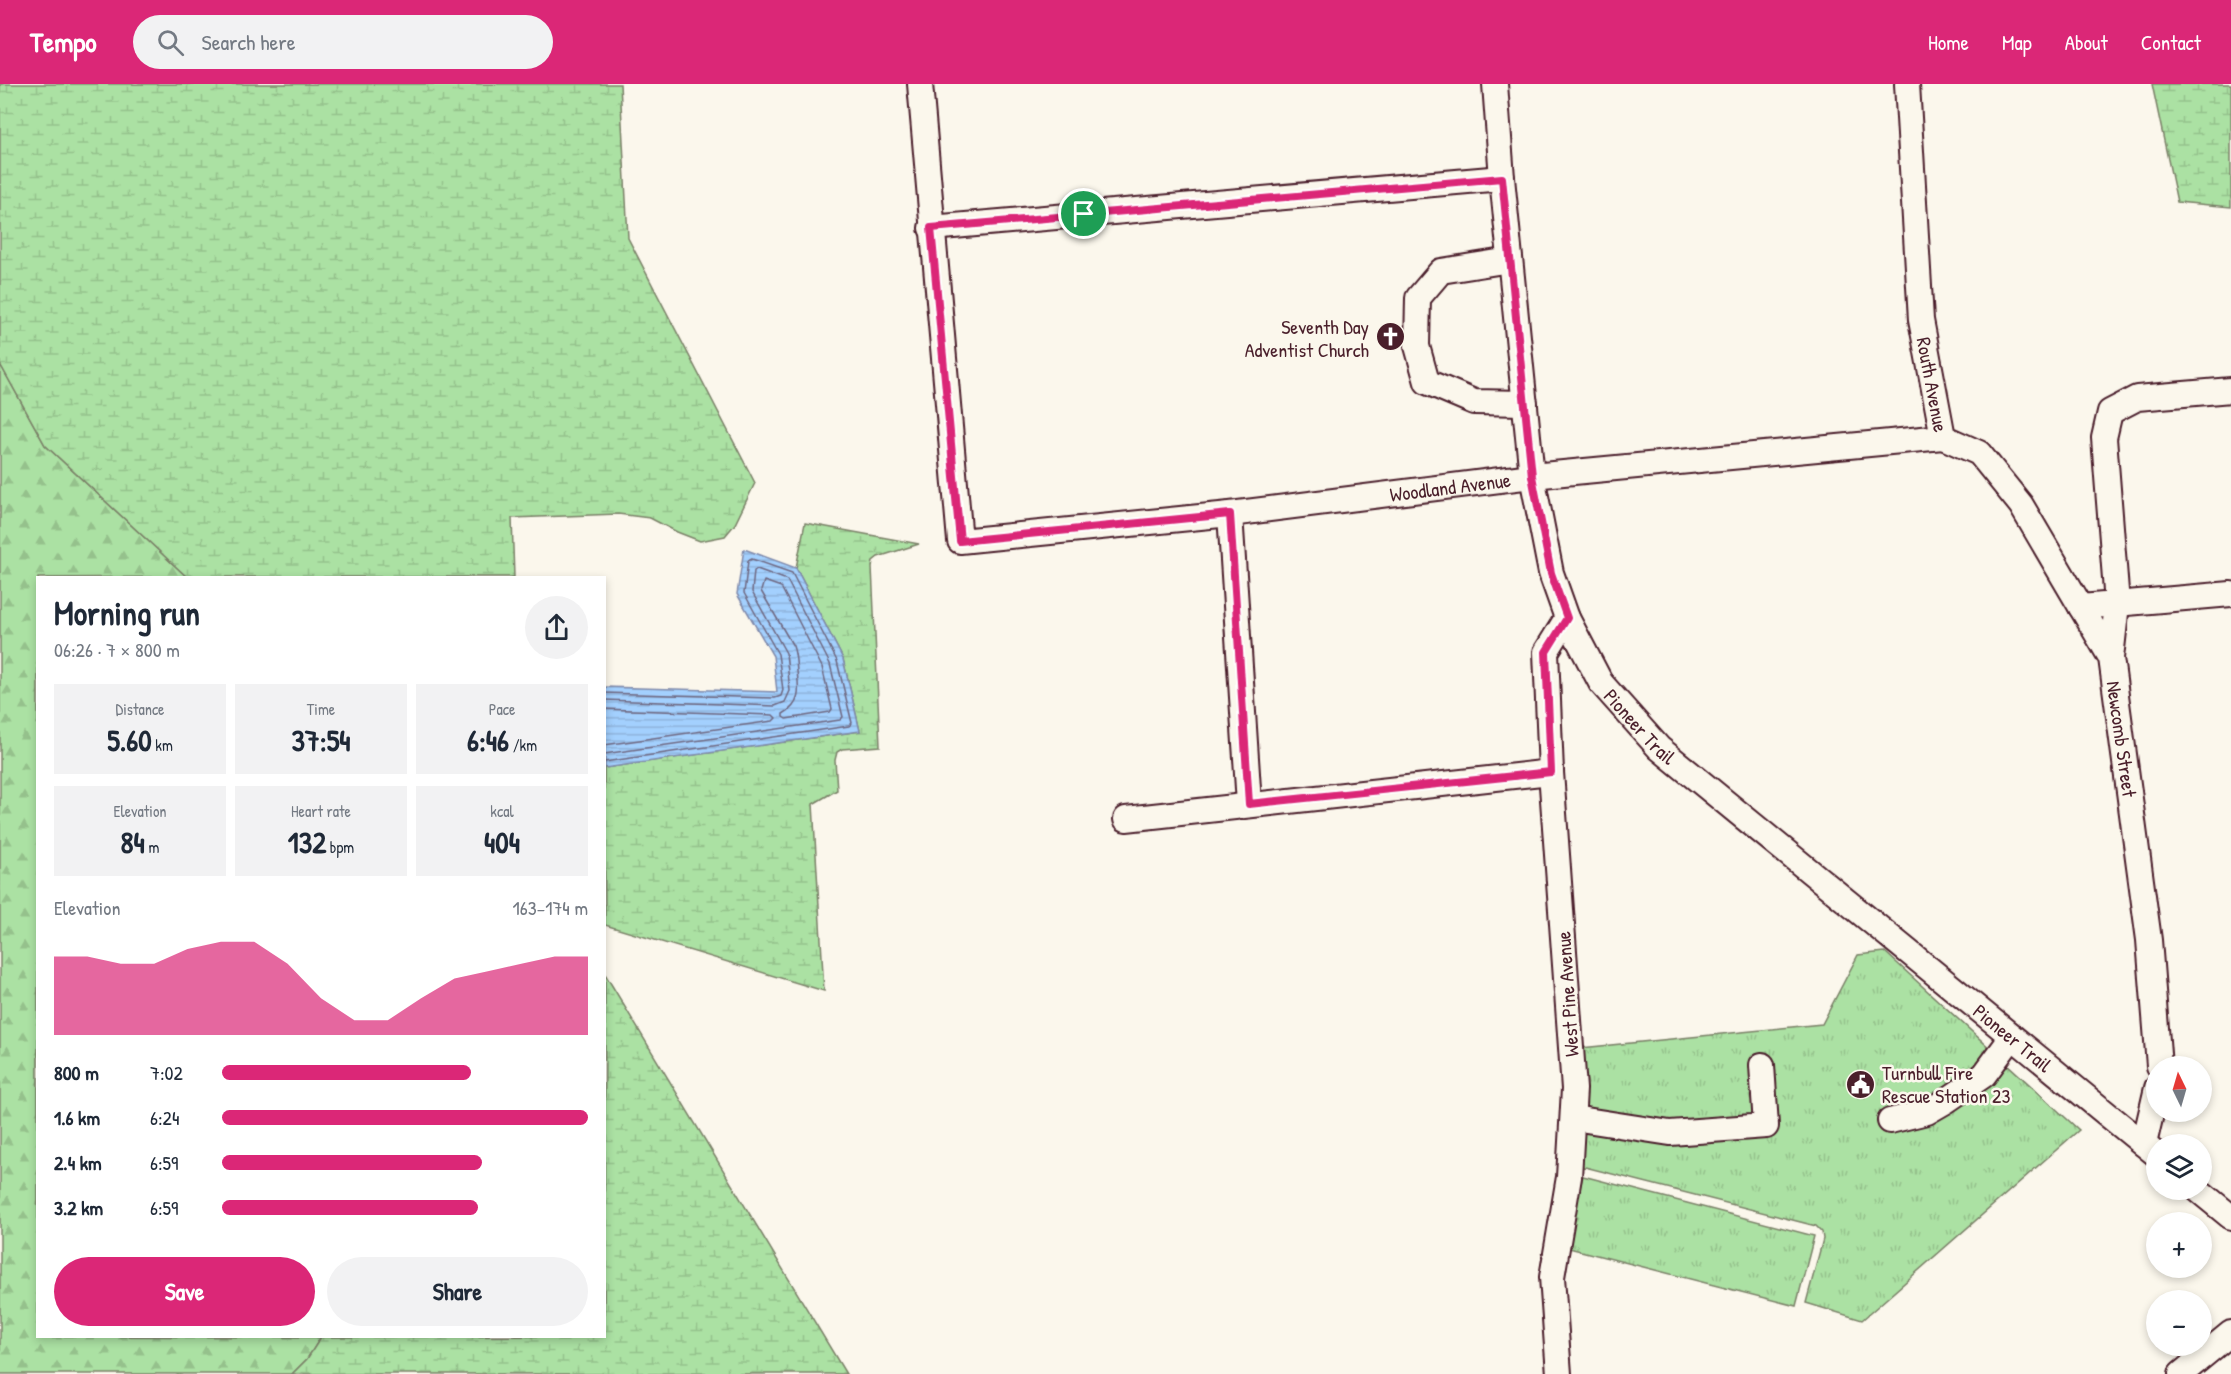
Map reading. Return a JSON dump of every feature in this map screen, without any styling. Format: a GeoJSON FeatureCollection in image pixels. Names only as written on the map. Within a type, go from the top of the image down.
{"type":"FeatureCollection","features":[{"type":"Feature","properties":{"kind":"street"},"geometry":{"type":"LineString","coordinates":[[920,84],[931,228],[1502,178]]}},
{"type":"Feature","properties":{"kind":"street","name":"Pioneer Trail"},"geometry":{"type":"LineString","coordinates":[[1495,84],[1502,178],[1532,476],[1551,573],[1567,618],[1601,683],[1659,748],[2146,1147]]}},
{"type":"Feature","properties":{"kind":"street","name":"Routh Avenue"},"geometry":{"type":"LineString","coordinates":[[1907,84],[1921,320],[1943,437],[1979,453],[2020,505],[2111,658]]}},
{"type":"Feature","properties":{"kind":"street","name":"Woodland Avenue"},"geometry":{"type":"LineString","coordinates":[[931,228],[960,541],[1230,514],[1532,476],[1943,437]]}},
{"type":"Feature","properties":{"kind":"street"},"geometry":{"type":"LineString","coordinates":[[1510,260],[1441,271],[1418,298],[1417,346],[1427,382],[1474,402],[1525,403]]}},
{"type":"Feature","properties":{"kind":"street","name":"Newcomb Street"},"geometry":{"type":"LineString","coordinates":[[2157,1056],[2149,940],[2111,658],[2117,604],[2104,438],[2110,412],[2137,398],[2231,390]]}},
{"type":"Feature","properties":{"kind":"street"},"geometry":{"type":"LineString","coordinates":[[1230,514],[1249,804]]}},
{"type":"Feature","properties":{"kind":"street"},"geometry":{"type":"LineString","coordinates":[[2081,607],[2231,594]]}},
{"type":"Feature","properties":{"kind":"street","name":"West Pine Avenue"},"geometry":{"type":"LineString","coordinates":[[1559,1374],[1552,1277],[1569,1177],[1574,1089],[1551,772],[1546,652],[1567,618]]}},
{"type":"Feature","properties":{"kind":"street"},"geometry":{"type":"LineString","coordinates":[[1126,819],[1551,772]]}},
{"type":"Feature","properties":{"kind":"street"},"geometry":{"type":"LineString","coordinates":[[1890,1122],[1927,1112],[1956,1095],[1984,1075],[2012,1037]]}},
{"type":"Feature","properties":{"kind":"street"},"geometry":{"type":"LineString","coordinates":[[1573,1118],[1670,1133],[1767,1126],[1762,1065]]}},
{"type":"Feature","properties":{"kind":"street"},"geometry":{"type":"LineString","coordinates":[[2210,1200],[2231,1217]]}},
{"type":"Feature","properties":{"kind":"street"},"geometry":{"type":"LineString","coordinates":[[2181,1374],[2231,1333]]}},
{"type":"Feature","properties":{"kind":"green space"},"geometry":{"type":"Polygon","coordinates":[[[0,84],[620,84],[628,238],[755,483],[735,524],[725,536],[700,541],[650,518],[618,514],[512,518],[514,576],[186,576],[45,445],[0,364],[0,84]]]}},
{"type":"Feature","properties":{"kind":"green space"},"geometry":{"type":"Polygon","coordinates":[[[2152,84],[2231,84],[2231,207],[2177,202],[2152,84]]]}},
{"type":"Feature","properties":{"kind":"green space"},"geometry":{"type":"Polygon","coordinates":[[[0,364],[45,445],[186,576],[36,576],[36,1338],[320,1338],[307,1359],[292,1374],[0,1374],[0,364]]]}},
{"type":"Feature","properties":{"kind":"green space"},"geometry":{"type":"Polygon","coordinates":[[[805,523],[919,544],[878,557],[873,561],[880,746],[842,749],[837,752],[835,760],[837,790],[813,804],[824,991],[606,925],[606,768],[860,731],[843,659],[796,568],[805,523]]]}},
{"type":"Feature","properties":{"kind":"green space"},"geometry":{"type":"Polygon","coordinates":[[[1885,952],[2079,1130],[1862,1320],[1806,1303],[1823,1239],[1822,1232],[1816,1226],[1585,1167],[1579,1168],[1581,1048],[1822,1024],[1858,955],[1885,952]]]}},
{"type":"Feature","properties":{"kind":"green space"},"geometry":{"type":"Polygon","coordinates":[[[606,976],[846,1374],[292,1374],[307,1359],[320,1338],[606,1338],[606,976]]]}},
{"type":"Feature","properties":{"kind":"green space"},"geometry":{"type":"Polygon","coordinates":[[[1583,1176],[1814,1236],[1796,1306],[1565,1247],[1583,1176]]]}},
{"type":"Feature","properties":{"kind":"water"},"geometry":{"type":"Polygon","coordinates":[[[744,549],[796,568],[843,659],[860,731],[606,768],[606,687],[777,692],[773,656],[737,594],[744,549]]]}},
{"type":"Feature","properties":{"kind":"place","name":"Seventh Day Adventist Church"},"geometry":{"type":"Point","coordinates":[1390,337]}},
{"type":"Feature","properties":{"kind":"place","name":"Turnbull Fire Rescue Station 23"},"geometry":{"type":"Point","coordinates":[1861,1084]}},
{"type":"Feature","properties":{"kind":"route"},"geometry":{"type":"LineString","coordinates":[[1502,178],[1532,476],[1551,573],[1567,618],[1546,652],[1551,772],[1249,804],[1230,514],[960,541],[931,228],[1084,214],[1502,178]]}}]}
